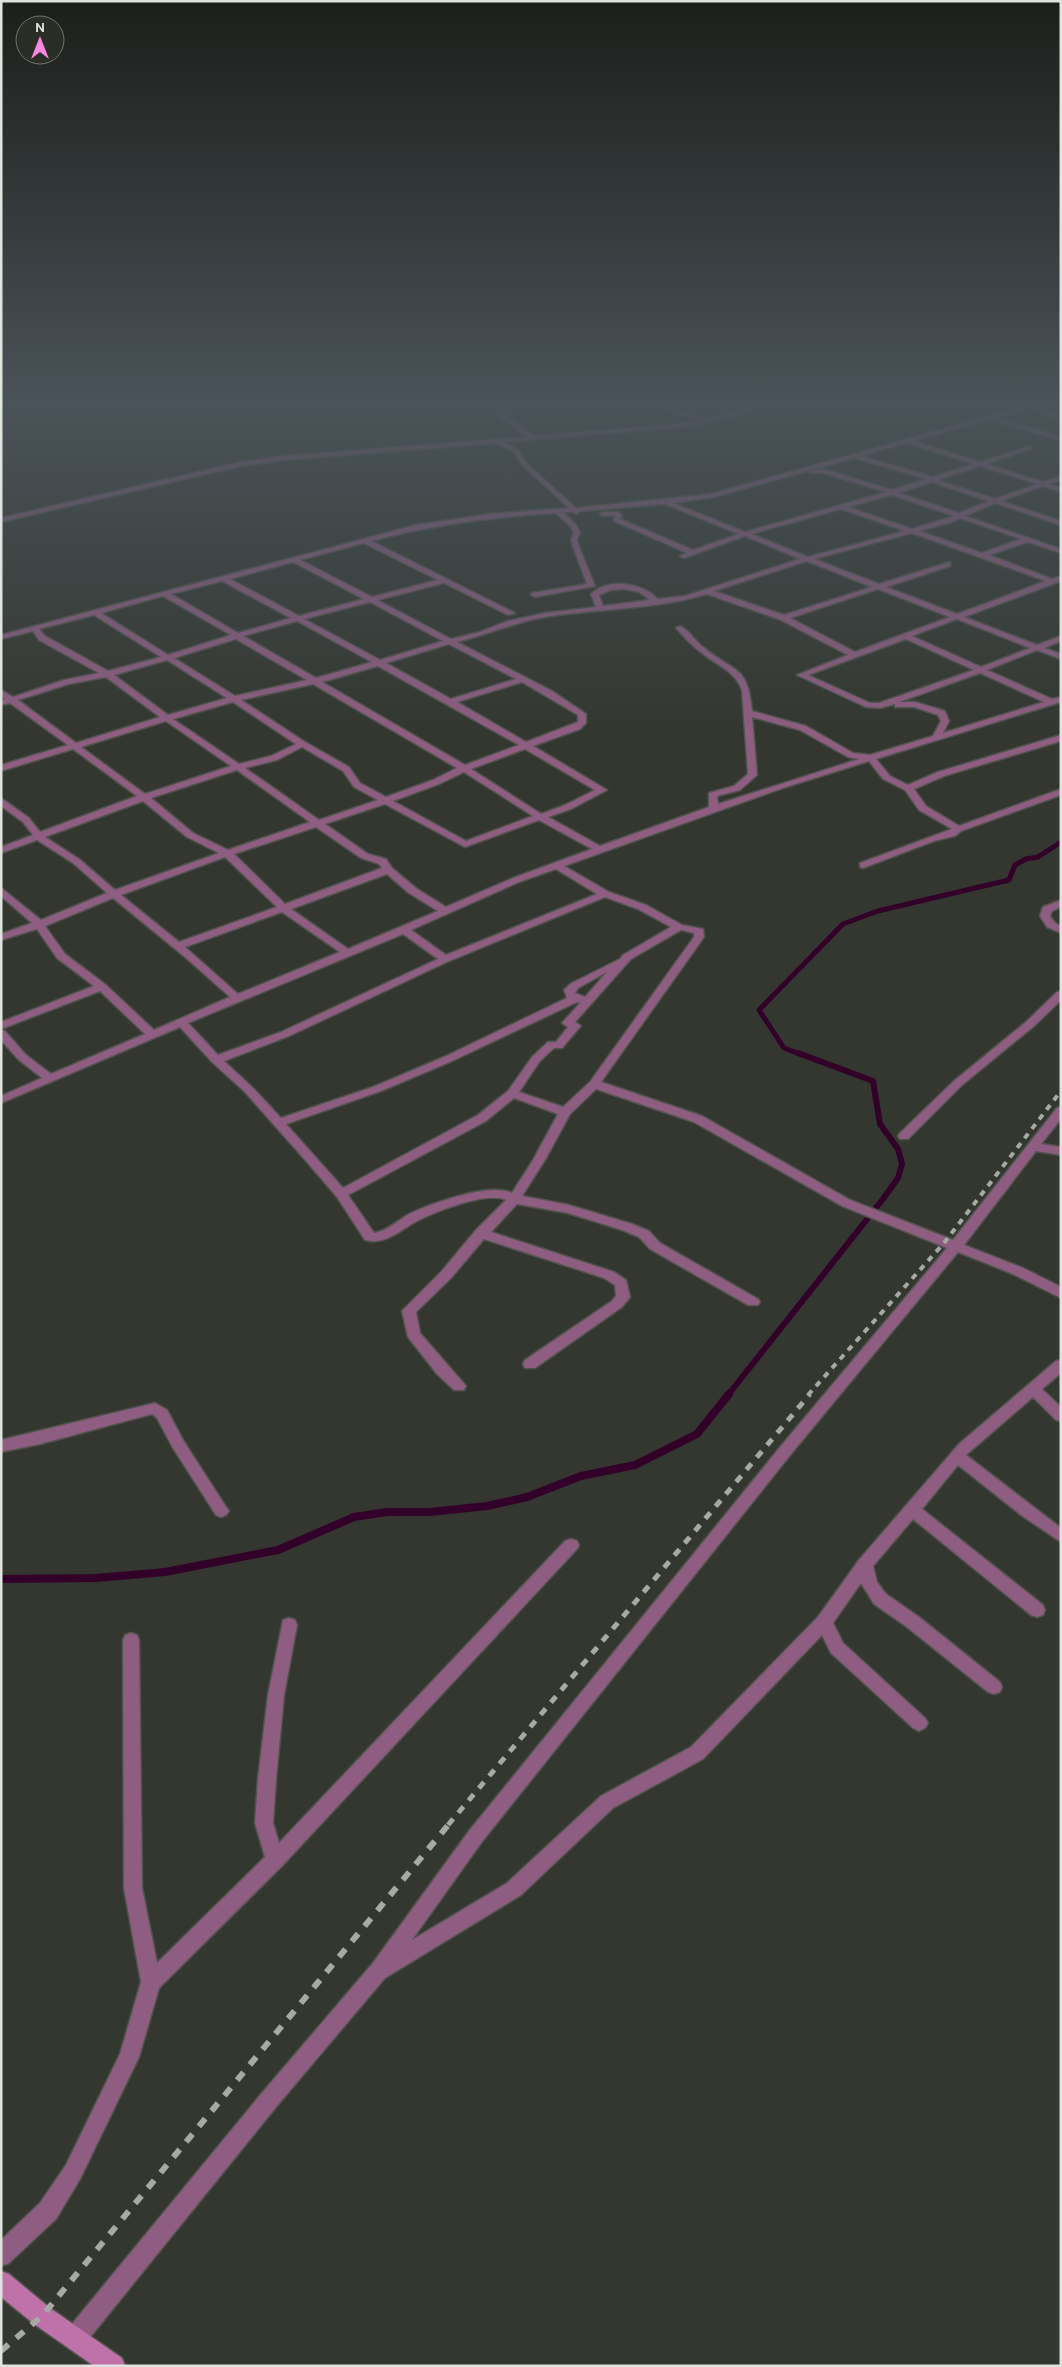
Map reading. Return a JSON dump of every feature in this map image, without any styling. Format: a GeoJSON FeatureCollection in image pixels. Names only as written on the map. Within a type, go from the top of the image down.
{"type":"FeatureCollection","features":[{"type":"Feature","properties":{"kind":"main road"},"geometry":{"type":"LineString","coordinates":[[1,2282],[42,2316],[114,2366]]}},
{"type":"Feature","properties":{"kind":"street"},"geometry":{"type":"LineString","coordinates":[[1,520],[42,510]]}},
{"type":"Feature","properties":{"kind":"street"},"geometry":{"type":"LineString","coordinates":[[1,637],[437,522],[566,510]]}},
{"type":"Feature","properties":{"kind":"street"},"geometry":{"type":"LineString","coordinates":[[573,510],[585,516],[617,513],[619,516],[616,520],[691,552]]}},
{"type":"Feature","properties":{"kind":"street"},"geometry":{"type":"LineString","coordinates":[[686,510],[1061,657]]}},
{"type":"Feature","properties":{"kind":"street"},"geometry":{"type":"LineString","coordinates":[[684,556],[745,534],[829,510]]}},
{"type":"Feature","properties":{"kind":"street"},"geometry":{"type":"LineString","coordinates":[[851,510],[1052,581]]}},
{"type":"Feature","properties":{"kind":"street"},"geometry":{"type":"LineString","coordinates":[[943,510],[1061,551]]}},
{"type":"Feature","properties":{"kind":"street"},"geometry":{"type":"LineString","coordinates":[[1,768],[234,698],[316,682],[380,664],[451,641],[482,634],[508,622],[526,618],[657,603],[709,592],[807,559],[932,526],[972,510]]}},
{"type":"Feature","properties":{"kind":"street"},"geometry":{"type":"LineString","coordinates":[[1020,510],[1061,523]]}},
{"type":"Feature","properties":{"kind":"street"},"geometry":{"type":"LineString","coordinates":[[535,596],[591,586],[574,539],[577,533],[574,526],[558,511]]}},
{"type":"Feature","properties":{"kind":"street"},"geometry":{"type":"LineString","coordinates":[[364,540],[511,613]]}},
{"type":"Feature","properties":{"kind":"street"},"geometry":{"type":"LineString","coordinates":[[982,555],[1026,540]]}},
{"type":"Feature","properties":{"kind":"street"},"geometry":{"type":"LineString","coordinates":[[1,937],[56,919],[114,894],[227,853],[315,822],[385,801],[436,782],[464,768],[578,727],[583,719],[578,710],[523,679],[293,559]]}},
{"type":"Feature","properties":{"kind":"street"},"geometry":{"type":"LineString","coordinates":[[784,618],[947,564]]}},
{"type":"Feature","properties":{"kind":"street"},"geometry":{"type":"LineString","coordinates":[[95,612],[172,658],[302,744],[346,769],[357,785],[465,844],[568,807],[602,789],[301,618],[223,578]]}},
{"type":"Feature","properties":{"kind":"street"},"geometry":{"type":"LineString","coordinates":[[936,738],[945,721],[942,713],[915,704],[872,706],[801,675],[1061,578]]}},
{"type":"Feature","properties":{"kind":"street"},"geometry":{"type":"LineString","coordinates":[[1,703],[67,682],[172,658],[301,618],[446,580]]}},
{"type":"Feature","properties":{"kind":"street"},"geometry":{"type":"LineString","coordinates":[[601,609],[595,594],[599,591],[618,588],[644,590],[657,603]]}},
{"type":"Feature","properties":{"kind":"street"},"geometry":{"type":"LineString","coordinates":[[709,592],[784,618],[855,655]]}},
{"type":"Feature","properties":{"kind":"street"},"geometry":{"type":"LineString","coordinates":[[163,593],[464,768],[540,817],[598,849]]}},
{"type":"Feature","properties":{"kind":"street"},"geometry":{"type":"LineString","coordinates":[[680,628],[703,651],[735,670],[742,679],[748,714],[752,775],[737,788],[712,795],[714,808]]}},
{"type":"Feature","properties":{"kind":"street"},"geometry":{"type":"LineString","coordinates":[[34,629],[42,638],[107,674],[130,693],[204,746],[238,767],[366,857],[383,861],[387,869],[413,891],[445,911]]}},
{"type":"Feature","properties":{"kind":"street"},"geometry":{"type":"LineString","coordinates":[[906,636],[980,670],[1056,700]]}},
{"type":"Feature","properties":{"kind":"street"},"geometry":{"type":"LineString","coordinates":[[880,706],[1061,638]]}},
{"type":"Feature","properties":{"kind":"street"},"geometry":{"type":"LineString","coordinates":[[450,702],[523,679]]}},
{"type":"Feature","properties":{"kind":"street"},"geometry":{"type":"LineString","coordinates":[[1,692],[144,797],[190,835],[227,853],[284,909],[346,952]]}},
{"type":"Feature","properties":{"kind":"street"},"geometry":{"type":"LineString","coordinates":[[1,1100],[346,952],[404,930],[516,880],[714,808],[1056,700]]}},
{"type":"Feature","properties":{"kind":"street"},"geometry":{"type":"LineString","coordinates":[[748,714],[803,728],[851,754],[871,758],[882,775],[899,786],[909,788],[934,779],[941,774],[1061,738]]}},
{"type":"Feature","properties":{"kind":"street"},"geometry":{"type":"LineString","coordinates":[[1,850],[144,797],[238,767],[274,758],[302,744]]}},
{"type":"Feature","properties":{"kind":"street"},"geometry":{"type":"LineString","coordinates":[[909,788],[913,799],[923,810],[958,829]]}},
{"type":"Feature","properties":{"kind":"street"},"geometry":{"type":"LineString","coordinates":[[864,865],[930,840],[952,834],[958,829],[1061,792]]}},
{"type":"Feature","properties":{"kind":"street"},"geometry":{"type":"LineString","coordinates":[[1,802],[26,820],[39,837],[76,861],[179,946],[237,998]]}},
{"type":"Feature","properties":{"kind":"street"},"geometry":{"type":"LineString","coordinates":[[459,1386],[442,1370],[414,1334],[409,1311],[446,1275],[481,1233],[514,1199],[539,1160],[565,1112],[594,1084],[699,937],[699,931],[679,927],[642,907],[605,894],[558,866]]}},
{"type":"Feature","properties":{"kind":"street"},"geometry":{"type":"LineString","coordinates":[[179,946],[284,909],[387,869]]}},
{"type":"Feature","properties":{"kind":"street"},"geometry":{"type":"LineString","coordinates":[[1,891],[38,924],[61,956],[102,987],[152,1034]]}},
{"type":"Feature","properties":{"kind":"street"},"geometry":{"type":"LineString","coordinates":[[216,1060],[339,1010],[445,959],[605,894]]}},
{"type":"Feature","properties":{"kind":"street"},"geometry":{"type":"LineString","coordinates":[[1061,903],[1047,909],[1044,916],[1051,925],[1061,930]]}},
{"type":"Feature","properties":{"kind":"street"},"geometry":{"type":"LineString","coordinates":[[582,999],[570,995],[569,990],[679,927]]}},
{"type":"Feature","properties":{"kind":"street"},"geometry":{"type":"LineString","coordinates":[[404,930],[445,959]]}},
{"type":"Feature","properties":{"kind":"street"},"geometry":{"type":"LineString","coordinates":[[340,1194],[468,1127],[512,1093],[536,1059],[552,1044],[558,1046],[575,1026],[568,1023],[582,999],[627,957]]}},
{"type":"Feature","properties":{"kind":"street"},"geometry":{"type":"LineString","coordinates":[[1,1026],[102,987]]}},
{"type":"Feature","properties":{"kind":"street"},"geometry":{"type":"LineString","coordinates":[[904,1136],[958,1083],[1030,1024],[1061,994]]}},
{"type":"Feature","properties":{"kind":"street"},"geometry":{"type":"LineString","coordinates":[[277,1123],[377,1089],[582,999]]}},
{"type":"Feature","properties":{"kind":"street"},"geometry":{"type":"LineString","coordinates":[[182,1023],[216,1060],[249,1090],[340,1194],[366,1233],[374,1238],[416,1216],[470,1199],[499,1193],[514,1199],[569,1209],[628,1227],[644,1234],[655,1246],[753,1302]]}},
{"type":"Feature","properties":{"kind":"street"},"geometry":{"type":"LineString","coordinates":[[1,1033],[22,1056],[49,1078]]}},
{"type":"Feature","properties":{"kind":"street"},"geometry":{"type":"LineString","coordinates":[[594,1084],[698,1119],[846,1203],[1018,1271],[1061,1293]]}},
{"type":"Feature","properties":{"kind":"street"},"geometry":{"type":"LineString","coordinates":[[512,1093],[565,1112]]}},
{"type":"Feature","properties":{"kind":"street"},"geometry":{"type":"LineString","coordinates":[[75,2338],[269,2100],[378,1971],[475,1837],[786,1450],[885,1333],[1061,1111]]}},
{"type":"Feature","properties":{"kind":"street"},"geometry":{"type":"LineString","coordinates":[[1034,1147],[1061,1150]]}},
{"type":"Feature","properties":{"kind":"street"},"geometry":{"type":"LineString","coordinates":[[481,1233],[609,1275],[621,1283],[623,1297],[617,1304],[530,1364]]}},
{"type":"Feature","properties":{"kind":"street"},"geometry":{"type":"LineString","coordinates":[[378,1971],[514,1889],[607,1802],[697,1753],[824,1622],[865,1565],[957,1456],[1061,1366]]}},
{"type":"Feature","properties":{"kind":"street"},"geometry":{"type":"LineString","coordinates":[[1033,1389],[1061,1416]]}},
{"type":"Feature","properties":{"kind":"street"},"geometry":{"type":"LineString","coordinates":[[1,1446],[22,1443],[104,1419],[154,1408],[162,1414],[178,1444],[221,1511]]}},
{"type":"Feature","properties":{"kind":"street"},"geometry":{"type":"LineString","coordinates":[[957,1456],[1026,1512],[1061,1536]]}},
{"type":"Feature","properties":{"kind":"street"},"geometry":{"type":"LineString","coordinates":[[911,1509],[1037,1610]]}},
{"type":"Feature","properties":{"kind":"street"},"geometry":{"type":"LineString","coordinates":[[151,1982],[275,1860],[571,1545]]}},
{"type":"Feature","properties":{"kind":"street"},"geometry":{"type":"LineString","coordinates":[[865,1565],[869,1584],[880,1599],[913,1622],[994,1687]]}},
{"type":"Feature","properties":{"kind":"street"},"geometry":{"type":"LineString","coordinates":[[824,1622],[837,1648],[918,1723]]}},
{"type":"Feature","properties":{"kind":"street"},"geometry":{"type":"LineString","coordinates":[[275,1860],[264,1823],[266,1779],[276,1694],[289,1625]]}},
{"type":"Feature","properties":{"kind":"street"},"geometry":{"type":"LineString","coordinates":[[1,2255],[48,2211],[73,2172],[129,2057],[151,1982],[133,1888],[130,1640]]}},
{"type":"Feature","properties":{"kind":"waterway"},"geometry":{"type":"LineString","coordinates":[[802,1055],[784,1048],[759,1010],[843,924],[878,911],[1009,880],[1015,865],[1026,859],[1038,857],[1061,842]]}},
{"type":"Feature","properties":{"kind":"waterway"},"geometry":{"type":"LineString","coordinates":[[728,1395],[883,1199],[898,1178],[902,1164],[898,1149],[880,1124],[873,1081],[798,1053]]}},
{"type":"Feature","properties":{"kind":"waterway"},"geometry":{"type":"LineString","coordinates":[[1,1579],[96,1578],[165,1572],[278,1550],[354,1517],[387,1512],[430,1512],[487,1506],[527,1497],[581,1476],[635,1465],[697,1434],[729,1394]]}},
{"type":"Feature","properties":{"kind":"railway"},"geometry":{"type":"LineString","coordinates":[[808,1395],[944,1243],[1061,1091]]}},
{"type":"Feature","properties":{"kind":"railway"},"geometry":{"type":"LineString","coordinates":[[448,1825],[810,1394]]}},
{"type":"Feature","properties":{"kind":"railway"},"geometry":{"type":"LineString","coordinates":[[1,2351],[42,2316],[449,1824]]}}]}
